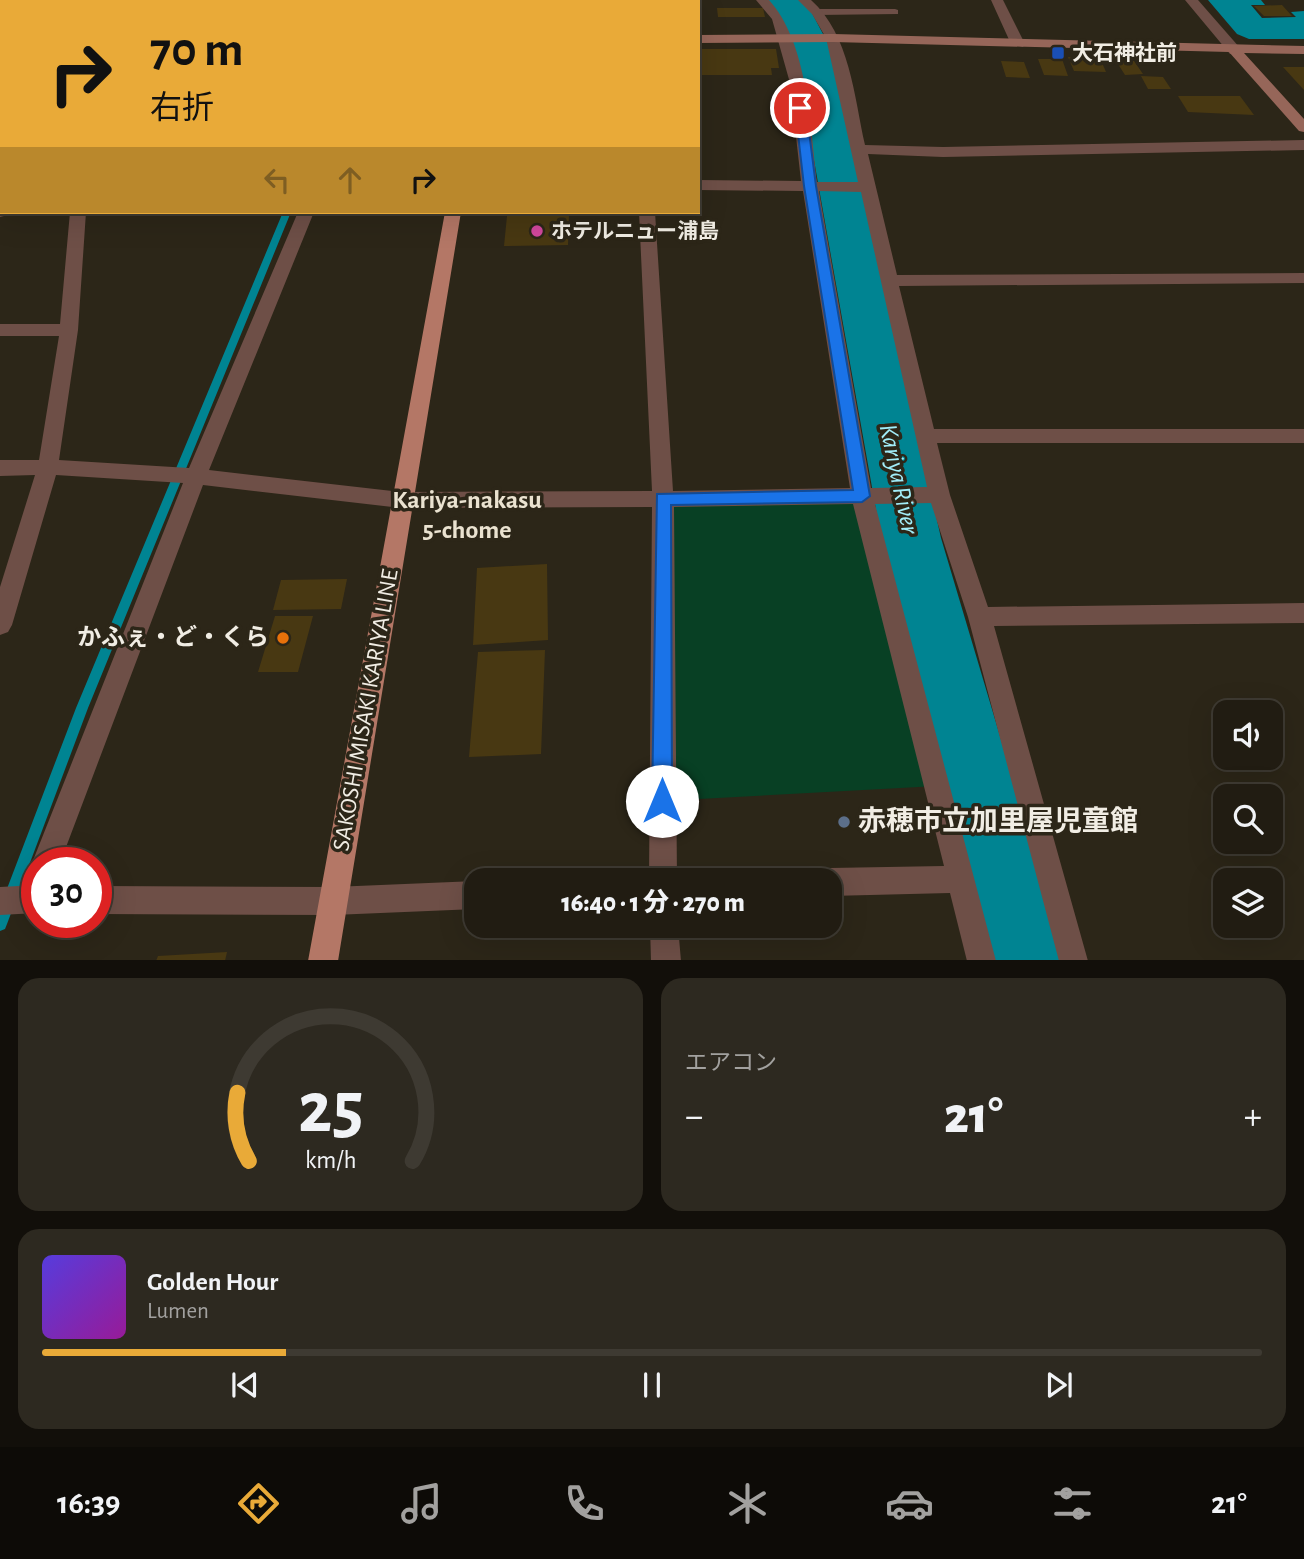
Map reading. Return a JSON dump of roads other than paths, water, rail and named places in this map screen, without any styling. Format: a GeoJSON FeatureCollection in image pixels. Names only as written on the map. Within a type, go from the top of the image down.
{"type":"FeatureCollection","features":[{"type":"Feature","properties":{"kind":"main road","name":"SAKOSHI MISAKI KARIYA LINE"},"geometry":{"type":"LineString","coordinates":[[323,960],[453,214]]}},
{"type":"Feature","properties":{"kind":"street"},"geometry":{"type":"LineString","coordinates":[[762,0],[778,18],[787,38],[797,83],[810,186],[862,496],[982,960]]}},
{"type":"Feature","properties":{"kind":"street"},"geometry":{"type":"LineString","coordinates":[[804,0],[817,12],[829,38],[861,149],[866,187],[939,495],[980,617],[1074,960]]}},
{"type":"Feature","properties":{"kind":"street"},"geometry":{"type":"LineString","coordinates":[[997,0],[1018,44]]}},
{"type":"Feature","properties":{"kind":"street"},"geometry":{"type":"LineString","coordinates":[[1191,0],[1304,128]]}},
{"type":"Feature","properties":{"kind":"street"},"geometry":{"type":"LineString","coordinates":[[700,38],[829,38],[1235,51],[1304,50]]}},
{"type":"Feature","properties":{"kind":"street"},"geometry":{"type":"LineString","coordinates":[[861,149],[943,152],[1304,145]]}},
{"type":"Feature","properties":{"kind":"street"},"geometry":{"type":"LineString","coordinates":[[700,185],[866,187]]}},
{"type":"Feature","properties":{"kind":"street"},"geometry":{"type":"LineString","coordinates":[[0,625],[48,467],[69,330],[78,214]]}},
{"type":"Feature","properties":{"kind":"street"},"geometry":{"type":"LineString","coordinates":[[52,847],[196,476],[305,214]]}},
{"type":"Feature","properties":{"kind":"street"},"geometry":{"type":"LineString","coordinates":[[647,214],[663,499],[663,868]]}},
{"type":"Feature","properties":{"kind":"street"},"geometry":{"type":"LineString","coordinates":[[889,281],[1304,278]]}},
{"type":"Feature","properties":{"kind":"street"},"geometry":{"type":"LineString","coordinates":[[0,330],[69,330]]}},
{"type":"Feature","properties":{"kind":"street"},"geometry":{"type":"LineString","coordinates":[[924,436],[1304,436]]}},
{"type":"Feature","properties":{"kind":"street"},"geometry":{"type":"LineString","coordinates":[[0,468],[48,467],[196,476],[401,500],[939,495]]}},
{"type":"Feature","properties":{"kind":"street"},"geometry":{"type":"LineString","coordinates":[[980,617],[1304,612]]}},
{"type":"Feature","properties":{"kind":"street"},"geometry":{"type":"LineString","coordinates":[[842,883],[959,879]]}},
{"type":"Feature","properties":{"kind":"street"},"geometry":{"type":"LineString","coordinates":[[112,900],[334,901],[464,896]]}},
{"type":"Feature","properties":{"kind":"street"},"geometry":{"type":"LineString","coordinates":[[0,901],[21,897]]}},
{"type":"Feature","properties":{"kind":"street"},"geometry":{"type":"LineString","coordinates":[[665,938],[666,960]]}},
{"type":"Feature","properties":{"kind":"lane"},"geometry":{"type":"LineString","coordinates":[[817,12],[895,12]]}},
{"type":"Feature","properties":{"kind":"water"},"geometry":{"type":"Polygon","coordinates":[[[1208,0],[1261,0],[1265,5],[1251,5],[1262,18],[1296,17],[1291,12],[1304,11],[1304,39],[1249,39],[1237,34],[1208,0]]]}},
{"type":"Feature","properties":{"kind":"waterway","name":"Kariya River"},"geometry":{"type":"LineString","coordinates":[[780,0],[794,13],[814,53],[911,538],[1027,960]]}},
{"type":"Feature","properties":{"kind":"waterway"},"geometry":{"type":"LineString","coordinates":[[0,924],[82,708],[286,214]]}},
{"type":"Feature","properties":{"kind":"place","name":"大石神社前"},"geometry":{"type":"Point","coordinates":[1058,53]}},
{"type":"Feature","properties":{"kind":"place","name":"ホテルニュー浦島"},"geometry":{"type":"Point","coordinates":[537,231]}},
{"type":"Feature","properties":{"kind":"place","name":"かふぇ・ど・くら"},"geometry":{"type":"Point","coordinates":[283,638]}},
{"type":"Feature","properties":{"kind":"place","name":"赤穂市立加里屋児童館"},"geometry":{"type":"Point","coordinates":[844,822]}},
{"type":"Feature","properties":{"kind":"district","name":"Kariya-nakasu 5-chome"},"geometry":{"type":"Point","coordinates":[467,515]}}]}
